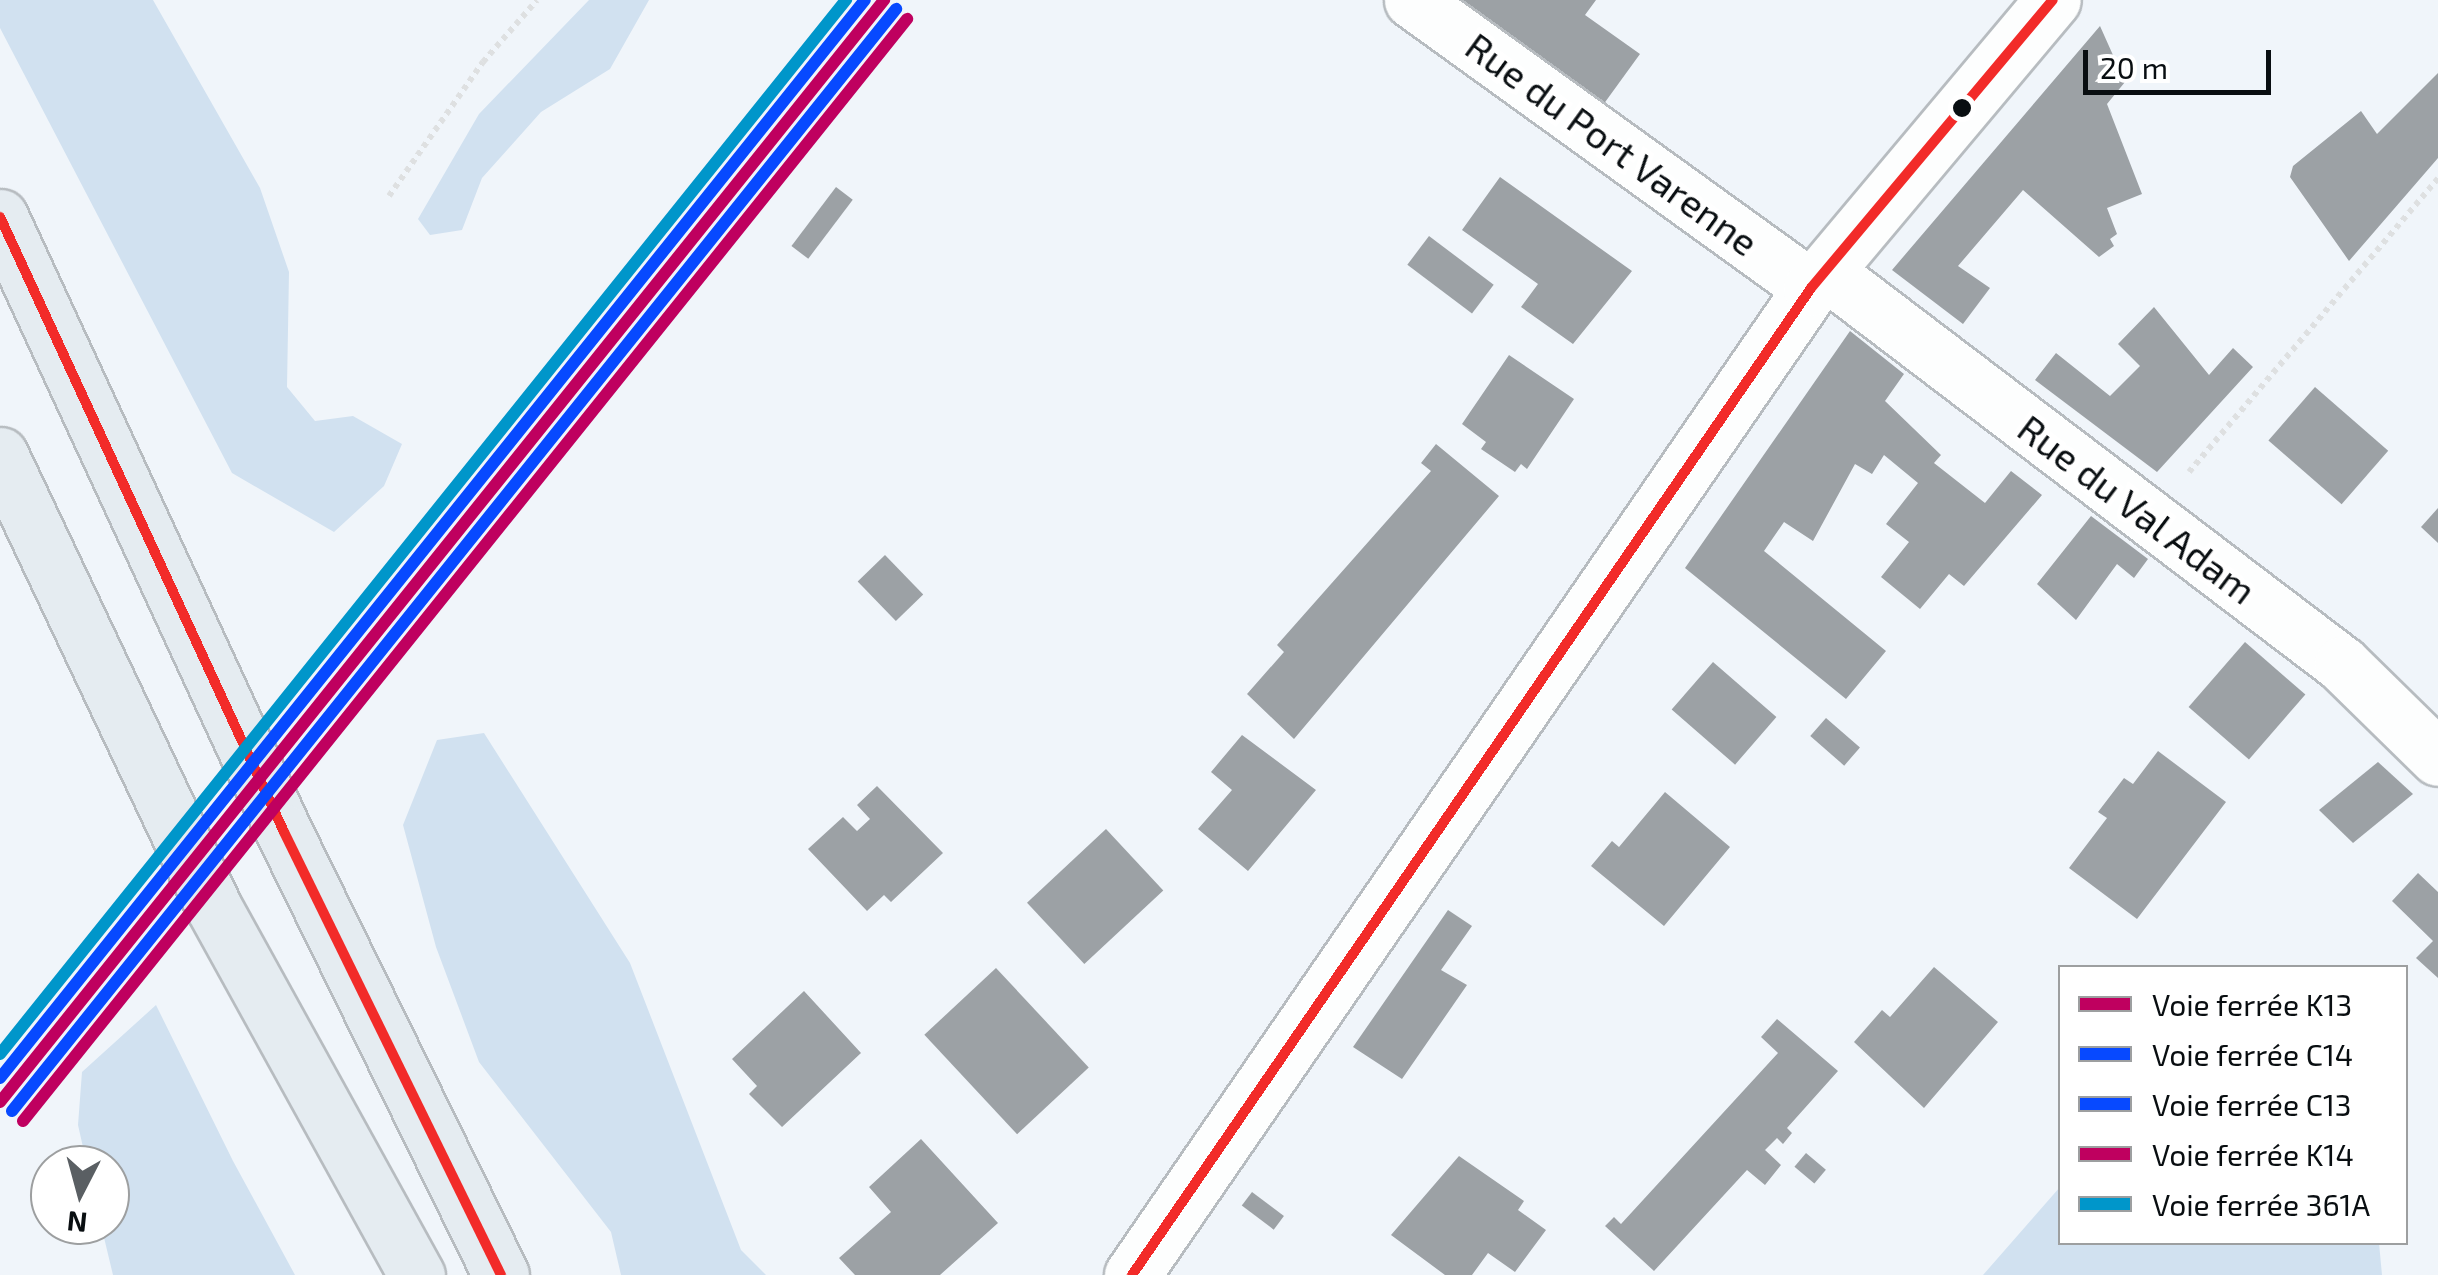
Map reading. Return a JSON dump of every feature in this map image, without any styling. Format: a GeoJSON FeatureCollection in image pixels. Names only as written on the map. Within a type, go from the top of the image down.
{"type":"FeatureCollection","features":[{"type":"Feature","properties":{"kind":"main road"},"geometry":{"type":"LineString","coordinates":[[0,217],[284,832],[501,1275]]}},
{"type":"Feature","properties":{"kind":"main road"},"geometry":{"type":"LineString","coordinates":[[0,455],[154,789],[213,906],[418,1275]]}},
{"type":"Feature","properties":{"kind":"street","name":"Rue du Port Varenne"},"geometry":{"type":"LineString","coordinates":[[1412,0],[1819,280]]}},
{"type":"Feature","properties":{"kind":"street"},"geometry":{"type":"LineString","coordinates":[[1132,1275],[1819,280],[2053,0]]}},
{"type":"Feature","properties":{"kind":"street","name":"Rue du Val Adam"},"geometry":{"type":"LineString","coordinates":[[1819,280],[2342,664],[2438,758]]}},
{"type":"Feature","properties":{"kind":"path"},"geometry":{"type":"LineString","coordinates":[[390,196],[483,62],[538,0]]}},
{"type":"Feature","properties":{"kind":"path"},"geometry":{"type":"LineString","coordinates":[[2148,518],[2438,178]]}},
{"type":"Feature","properties":{"kind":"shaded area"},"geometry":{"type":"Polygon","coordinates":[[[0,0],[153,0],[260,188],[289,272],[287,387],[315,421],[353,416],[402,444],[384,486],[334,532],[232,473],[0,28],[0,0]]]}},
{"type":"Feature","properties":{"kind":"shaded area"},"geometry":{"type":"Polygon","coordinates":[[[589,0],[649,0],[610,69],[541,112],[482,178],[462,230],[430,235],[418,219],[479,114],[589,0]]]}},
{"type":"Feature","properties":{"kind":"shaded area"},"geometry":{"type":"Polygon","coordinates":[[[484,733],[630,963],[741,1250],[766,1275],[621,1275],[611,1232],[479,1062],[436,947],[403,825],[437,740],[484,733]]]}},
{"type":"Feature","properties":{"kind":"shaded area"},"geometry":{"type":"Polygon","coordinates":[[[156,1005],[295,1275],[113,1275],[106,1245],[130,1245],[130,1145],[82,1145],[78,1125],[82,1072],[156,1005]]]}},
{"type":"Feature","properties":{"kind":"shaded area"},"geometry":{"type":"Polygon","coordinates":[[[2058,1189],[2058,1245],[2379,1245],[2382,1275],[1983,1275],[2058,1189]]]}},
{"type":"Feature","properties":{"kind":"building"},"geometry":{"type":"Polygon","coordinates":[[[1458,0],[1596,0],[1585,15],[1640,54],[1603,105],[1458,0]]]}},
{"type":"Feature","properties":{"kind":"building"},"geometry":{"type":"Polygon","coordinates":[[[2100,26],[2125,82],[2107,104],[2142,194],[2107,208],[2117,234],[2110,239],[2114,246],[2099,257],[2023,190],[1958,266],[1990,288],[1963,324],[1892,270],[2100,26]]]}},
{"type":"Feature","properties":{"kind":"building"},"geometry":{"type":"Polygon","coordinates":[[[2438,73],[2438,158],[2349,261],[2290,177],[2293,166],[2361,111],[2377,134],[2438,73]]]}},
{"type":"Feature","properties":{"kind":"building"},"geometry":{"type":"Polygon","coordinates":[[[1500,177],[1632,271],[1573,344],[1521,307],[1538,284],[1462,230],[1500,177]]]}},
{"type":"Feature","properties":{"kind":"building"},"geometry":{"type":"Polygon","coordinates":[[[836,187],[853,200],[808,259],[791,246],[836,187]]]}},
{"type":"Feature","properties":{"kind":"building"},"geometry":{"type":"Polygon","coordinates":[[[1429,236],[1494,285],[1472,313],[1407,265],[1429,236]]]}},
{"type":"Feature","properties":{"kind":"building"},"geometry":{"type":"Polygon","coordinates":[[[2154,307],[2209,375],[2233,348],[2253,367],[2157,472],[2035,380],[2056,353],[2110,396],[2140,366],[2118,344],[2154,307]]]}},
{"type":"Feature","properties":{"kind":"building"},"geometry":{"type":"Polygon","coordinates":[[[1850,331],[1904,374],[1885,401],[1941,455],[1934,463],[1985,503],[2011,471],[2042,495],[1964,586],[1949,574],[1920,609],[1881,577],[1909,542],[1886,524],[1918,483],[1884,455],[1872,474],[1855,464],[1813,541],[1784,522],[1764,551],[1886,651],[1846,699],[1685,568],[1850,331]]]}},
{"type":"Feature","properties":{"kind":"building"},"geometry":{"type":"Polygon","coordinates":[[[1509,355],[1574,399],[1527,469],[1521,464],[1515,472],[1481,449],[1486,442],[1462,424],[1509,355]]]}},
{"type":"Feature","properties":{"kind":"building"},"geometry":{"type":"Polygon","coordinates":[[[2315,387],[2388,451],[2342,504],[2268,441],[2315,387]]]}},
{"type":"Feature","properties":{"kind":"building"},"geometry":{"type":"Polygon","coordinates":[[[1436,444],[1499,496],[1294,739],[1247,694],[1284,652],[1277,645],[1431,471],[1421,463],[1436,444]]]}},
{"type":"Feature","properties":{"kind":"building"},"geometry":{"type":"Polygon","coordinates":[[[2438,508],[2438,543],[2421,527],[2438,508]]]}},
{"type":"Feature","properties":{"kind":"building"},"geometry":{"type":"Polygon","coordinates":[[[2091,516],[2148,559],[2134,578],[2117,564],[2076,620],[2037,584],[2091,516]]]}},
{"type":"Feature","properties":{"kind":"building"},"geometry":{"type":"Polygon","coordinates":[[[885,555],[923,595],[896,621],[858,581],[885,555]]]}},
{"type":"Feature","properties":{"kind":"building"},"geometry":{"type":"Polygon","coordinates":[[[2245,642],[2305,694],[2249,759],[2189,707],[2245,642]]]}},
{"type":"Feature","properties":{"kind":"building"},"geometry":{"type":"Polygon","coordinates":[[[1713,662],[1776,717],[1735,765],[1672,710],[1713,662]]]}},
{"type":"Feature","properties":{"kind":"building"},"geometry":{"type":"Polygon","coordinates":[[[1826,718],[1860,748],[1844,766],[1810,736],[1826,718]]]}},
{"type":"Feature","properties":{"kind":"building"},"geometry":{"type":"Polygon","coordinates":[[[1242,735],[1316,790],[1248,871],[1198,829],[1232,790],[1211,772],[1242,735]]]}},
{"type":"Feature","properties":{"kind":"building"},"geometry":{"type":"Polygon","coordinates":[[[2158,751],[2226,802],[2137,919],[2069,868],[2107,818],[2098,812],[2124,778],[2133,784],[2158,751]]]}},
{"type":"Feature","properties":{"kind":"building"},"geometry":{"type":"Polygon","coordinates":[[[2378,762],[2413,794],[2353,843],[2319,810],[2378,762]]]}},
{"type":"Feature","properties":{"kind":"building"},"geometry":{"type":"Polygon","coordinates":[[[877,786],[943,853],[891,902],[884,895],[867,911],[808,849],[843,817],[857,831],[870,819],[857,805],[877,786]]]}},
{"type":"Feature","properties":{"kind":"building"},"geometry":{"type":"Polygon","coordinates":[[[1665,792],[1730,847],[1664,926],[1591,866],[1612,841],[1619,847],[1665,792]]]}},
{"type":"Feature","properties":{"kind":"building"},"geometry":{"type":"Polygon","coordinates":[[[1106,829],[1163,890],[1084,964],[1027,903],[1106,829]]]}},
{"type":"Feature","properties":{"kind":"building"},"geometry":{"type":"Polygon","coordinates":[[[2418,873],[2438,892],[2438,978],[2416,958],[2433,941],[2392,901],[2418,873]]]}},
{"type":"Feature","properties":{"kind":"building"},"geometry":{"type":"Polygon","coordinates":[[[1448,910],[1472,926],[1441,970],[1467,985],[1402,1079],[1353,1047],[1448,910]]]}},
{"type":"Feature","properties":{"kind":"building"},"geometry":{"type":"Polygon","coordinates":[[[1934,967],[1998,1022],[1924,1108],[1854,1042],[1882,1010],[1890,1017],[1934,967]]]}},
{"type":"Feature","properties":{"kind":"building"},"geometry":{"type":"Polygon","coordinates":[[[996,968],[1089,1067],[1017,1134],[924,1035],[996,968]]]}},
{"type":"Feature","properties":{"kind":"building"},"geometry":{"type":"Polygon","coordinates":[[[804,991],[861,1053],[782,1127],[749,1094],[757,1086],[732,1059],[804,991]]]}},
{"type":"Feature","properties":{"kind":"building"},"geometry":{"type":"Polygon","coordinates":[[[1777,1019],[1838,1071],[1787,1128],[1792,1133],[1783,1144],[1777,1138],[1765,1150],[1781,1165],[1765,1185],[1747,1170],[1654,1271],[1605,1226],[1614,1217],[1621,1224],[1778,1053],[1761,1037],[1777,1019]]]}},
{"type":"Feature","properties":{"kind":"building"},"geometry":{"type":"Polygon","coordinates":[[[921,1139],[998,1223],[940,1275],[855,1275],[839,1258],[891,1212],[869,1187],[921,1139]]]}},
{"type":"Feature","properties":{"kind":"building"},"geometry":{"type":"Polygon","coordinates":[[[1806,1153],[1826,1170],[1814,1184],[1794,1167],[1806,1153]]]}},
{"type":"Feature","properties":{"kind":"building"},"geometry":{"type":"Polygon","coordinates":[[[1459,1156],[1524,1201],[1518,1210],[1546,1230],[1515,1272],[1488,1253],[1472,1275],[1445,1275],[1391,1235],[1459,1156]]]}},
{"type":"Feature","properties":{"kind":"building"},"geometry":{"type":"Polygon","coordinates":[[[1252,1192],[1284,1216],[1274,1230],[1242,1206],[1252,1192]]]}},
{"type":"Feature","properties":{"kind":"rail line","name":"361A"},"geometry":{"type":"LineString","coordinates":[[0,1054],[846,0]]}},
{"type":"Feature","properties":{"kind":"rail line","name":"C13"},"geometry":{"type":"LineString","coordinates":[[0,1078],[865,0]]}},
{"type":"Feature","properties":{"kind":"rail line","name":"K13"},"geometry":{"type":"LineString","coordinates":[[0,1102],[884,0]]}},
{"type":"Feature","properties":{"kind":"rail line","name":"C14"},"geometry":{"type":"LineString","coordinates":[[12,1111],[896,9]]}},
{"type":"Feature","properties":{"kind":"rail line","name":"K14"},"geometry":{"type":"LineString","coordinates":[[23,1121],[907,19]]}},
{"type":"Feature","properties":{"kind":"transit line"},"geometry":{"type":"LineString","coordinates":[[1132,1275],[1811,288],[2053,0]]}},
{"type":"Feature","properties":{"kind":"transit line"},"geometry":{"type":"LineString","coordinates":[[0,217],[284,832],[501,1275]]}}]}
